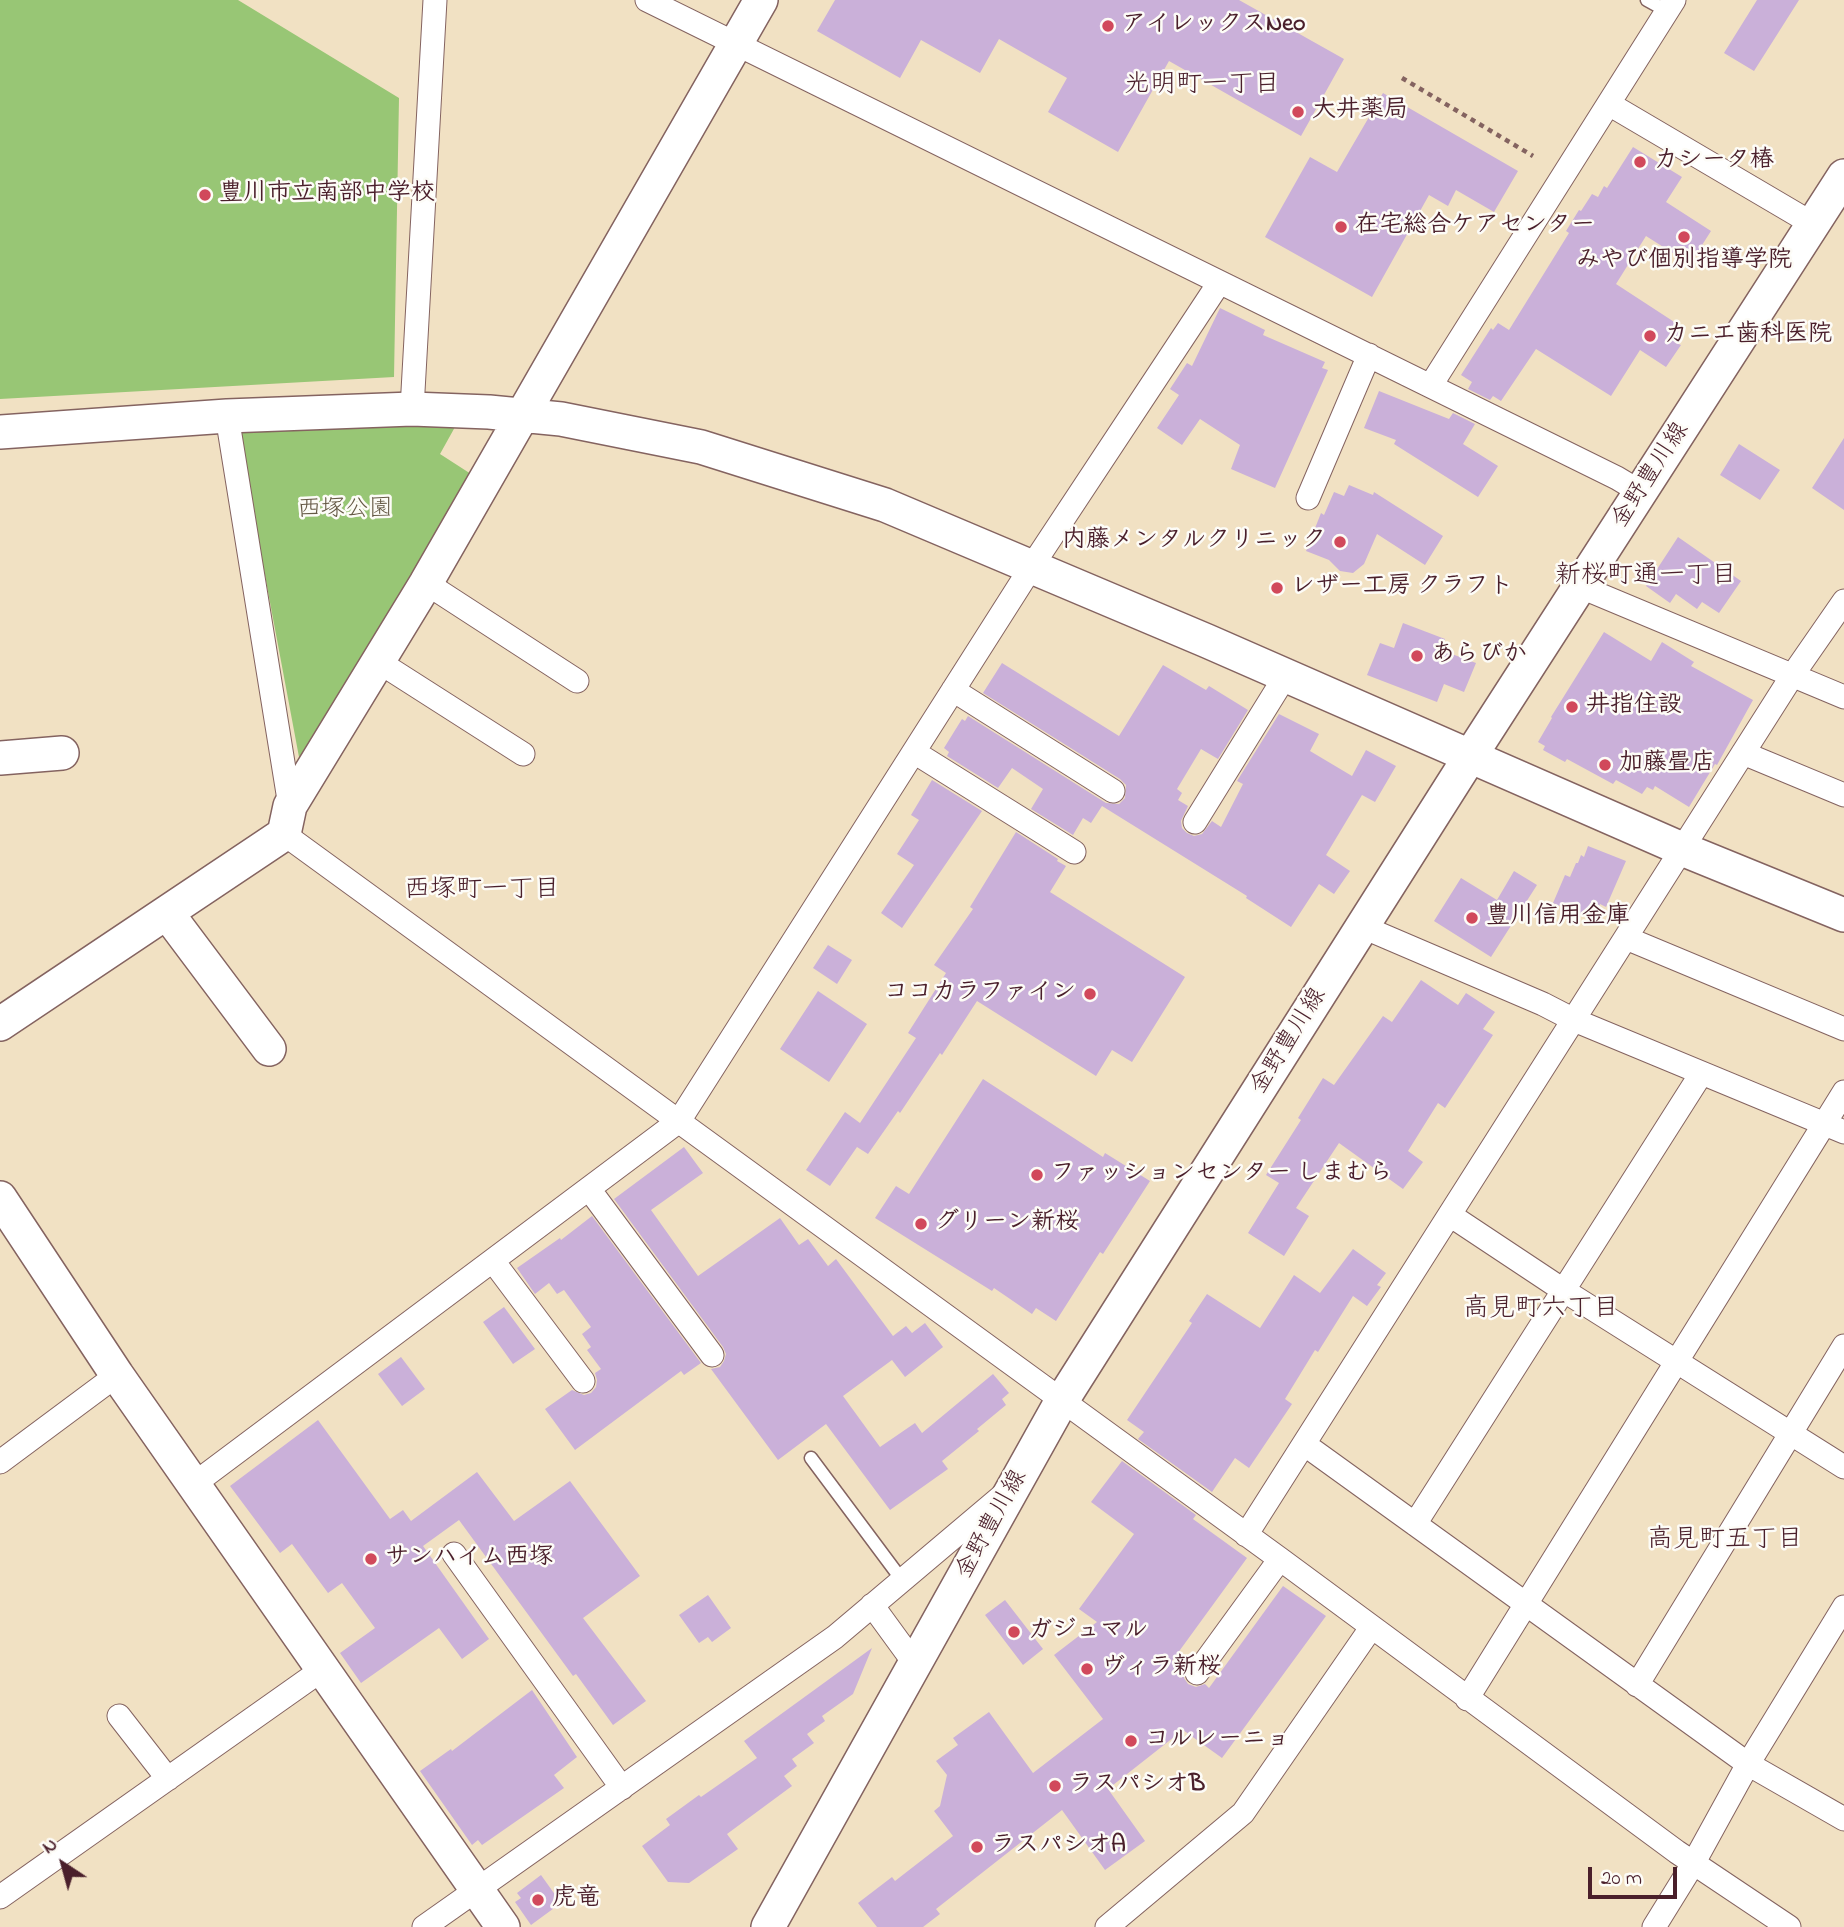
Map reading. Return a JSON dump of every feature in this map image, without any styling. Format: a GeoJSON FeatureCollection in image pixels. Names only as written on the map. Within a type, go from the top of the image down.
{"type":"FeatureCollection","features":[{"type":"Feature","properties":{"kind":"street"},"geometry":{"type":"LineString","coordinates":[[412,409],[435,0]]}},
{"type":"Feature","properties":{"kind":"street"},"geometry":{"type":"LineString","coordinates":[[647,0],[1431,385],[1642,493]]}},
{"type":"Feature","properties":{"kind":"street"},"geometry":{"type":"LineString","coordinates":[[0,1024],[167,913],[287,820],[761,0]]}},
{"type":"Feature","properties":{"kind":"street"},"geometry":{"type":"LineString","coordinates":[[1431,385],[1671,6]]}},
{"type":"Feature","properties":{"kind":"street"},"geometry":{"type":"LineString","coordinates":[[1609,104],[1813,224]]}},
{"type":"Feature","properties":{"kind":"street","name":"金野豊川線"},"geometry":{"type":"LineString","coordinates":[[768,1927],[1061,1402],[1471,755],[1844,176]]}},
{"type":"Feature","properties":{"kind":"street"},"geometry":{"type":"LineString","coordinates":[[194,1484],[679,1121],[1032,566],[1219,283]]}},
{"type":"Feature","properties":{"kind":"street"},"geometry":{"type":"LineString","coordinates":[[1308,498],[1369,355]]}},
{"type":"Feature","properties":{"kind":"street"},"geometry":{"type":"LineString","coordinates":[[0,432],[227,416],[412,409],[561,419],[701,447],[885,505],[1286,675],[1682,849],[1844,915]]}},
{"type":"Feature","properties":{"kind":"street"},"geometry":{"type":"LineString","coordinates":[[227,416],[287,820],[679,1121],[1693,1864],[1789,1927]]}},
{"type":"Feature","properties":{"kind":"street"},"geometry":{"type":"LineString","coordinates":[[426,583],[577,681]]}},
{"type":"Feature","properties":{"kind":"street"},"geometry":{"type":"LineString","coordinates":[[1581,587],[1844,697]]}},
{"type":"Feature","properties":{"kind":"street"},"geometry":{"type":"LineString","coordinates":[[1246,1535],[1743,753],[1844,601]]}},
{"type":"Feature","properties":{"kind":"street"},"geometry":{"type":"LineString","coordinates":[[379,662],[523,754]]}},
{"type":"Feature","properties":{"kind":"street"},"geometry":{"type":"LineString","coordinates":[[1195,822],[1286,675]]}},
{"type":"Feature","properties":{"kind":"street"},"geometry":{"type":"LineString","coordinates":[[953,690],[1113,791]]}},
{"type":"Feature","properties":{"kind":"street"},"geometry":{"type":"LineString","coordinates":[[914,752],[1074,852]]}},
{"type":"Feature","properties":{"kind":"street"},"geometry":{"type":"LineString","coordinates":[[0,758],[62,753]]}},
{"type":"Feature","properties":{"kind":"street"},"geometry":{"type":"LineString","coordinates":[[1743,753],[1844,795]]}},
{"type":"Feature","properties":{"kind":"street"},"geometry":{"type":"LineString","coordinates":[[167,913],[269,1049]]}},
{"type":"Feature","properties":{"kind":"street"},"geometry":{"type":"LineString","coordinates":[[1363,927],[1543,1004],[1574,1020],[1834,1128]]}},
{"type":"Feature","properties":{"kind":"street"},"geometry":{"type":"LineString","coordinates":[[1626,938],[1844,1029]]}},
{"type":"Feature","properties":{"kind":"street"},"geometry":{"type":"LineString","coordinates":[[1415,1524],[1701,1074]]}},
{"type":"Feature","properties":{"kind":"street"},"geometry":{"type":"LineString","coordinates":[[1467,1699],[1677,1360],[1834,1128],[1844,1092]]}},
{"type":"Feature","properties":{"kind":"street"},"geometry":{"type":"LineString","coordinates":[[589,1189],[712,1355]]}},
{"type":"Feature","properties":{"kind":"street"},"geometry":{"type":"LineString","coordinates":[[0,1198],[117,1375],[503,1927]]}},
{"type":"Feature","properties":{"kind":"street"},"geometry":{"type":"LineString","coordinates":[[1450,1216],[1844,1467]]}},
{"type":"Feature","properties":{"kind":"street"},"geometry":{"type":"LineString","coordinates":[[493,1261],[583,1381]]}},
{"type":"Feature","properties":{"kind":"street"},"geometry":{"type":"LineString","coordinates":[[1637,1685],[1844,1346]]}},
{"type":"Feature","properties":{"kind":"street"},"geometry":{"type":"LineString","coordinates":[[0,1462],[117,1375]]}},
{"type":"Feature","properties":{"kind":"street"},"geometry":{"type":"LineString","coordinates":[[1304,1444],[1748,1764],[1844,1819]]}},
{"type":"Feature","properties":{"kind":"street"},"geometry":{"type":"LineString","coordinates":[[424,1927],[835,1637],[1015,1484]]}},
{"type":"Feature","properties":{"kind":"street"},"geometry":{"type":"LineString","coordinates":[[454,1555],[622,1788]]}},
{"type":"Feature","properties":{"kind":"street"},"geometry":{"type":"LineString","coordinates":[[1198,1673],[1280,1559]]}},
{"type":"Feature","properties":{"kind":"street"},"geometry":{"type":"LineString","coordinates":[[872,1605],[915,1664]]}},
{"type":"Feature","properties":{"kind":"street"},"geometry":{"type":"LineString","coordinates":[[1654,1927],[1693,1864],[1748,1764],[1844,1607]]}},
{"type":"Feature","properties":{"kind":"street"},"geometry":{"type":"LineString","coordinates":[[1107,1927],[1243,1813],[1371,1628]]}},
{"type":"Feature","properties":{"kind":"street"},"geometry":{"type":"LineString","coordinates":[[0,1897],[323,1670]]}},
{"type":"Feature","properties":{"kind":"street"},"geometry":{"type":"LineString","coordinates":[[119,1716],[168,1779]]}},
{"type":"Feature","properties":{"kind":"lane"},"geometry":{"type":"LineString","coordinates":[[1647,0],[1671,6]]}},
{"type":"Feature","properties":{"kind":"lane"},"geometry":{"type":"LineString","coordinates":[[811,1458],[902,1580]]}},
{"type":"Feature","properties":{"kind":"path"},"geometry":{"type":"LineString","coordinates":[[1402,78],[1533,156]]}},
{"type":"Feature","properties":{"kind":"green space","name":"豊川市立南部中学校"},"geometry":{"type":"Polygon","coordinates":[[[0,0],[238,0],[399,98],[394,377],[0,399],[0,0]]]}},
{"type":"Feature","properties":{"kind":"green space","name":"西塚公園"},"geometry":{"type":"Polygon","coordinates":[[[365,419],[455,427],[440,454],[471,474],[312,761],[299,757],[239,437],[247,424],[365,419]]]}},
{"type":"Feature","properties":{"kind":"building"},"geometry":{"type":"Polygon","coordinates":[[[835,0],[1239,0],[1344,59],[1301,136],[1169,61],[1118,152],[1048,112],[1067,78],[999,39],[980,73],[921,40],[900,78],[817,31],[835,0]]]}},
{"type":"Feature","properties":{"kind":"building"},"geometry":{"type":"Polygon","coordinates":[[[1757,0],[1799,0],[1754,71],[1724,53],[1757,0]]]}},
{"type":"Feature","properties":{"kind":"building"},"geometry":{"type":"Polygon","coordinates":[[[1383,93],[1518,171],[1494,212],[1456,190],[1448,206],[1429,195],[1372,297],[1265,237],[1310,157],[1337,172],[1383,93]]]}},
{"type":"Feature","properties":{"kind":"building"},"geometry":{"type":"Polygon","coordinates":[[[1633,147],[1682,177],[1666,202],[1711,231],[1690,264],[1646,236],[1616,284],[1685,329],[1676,343],[1681,345],[1666,367],[1640,350],[1611,396],[1536,349],[1501,401],[1493,396],[1490,400],[1468,389],[1472,382],[1461,375],[1491,328],[1493,330],[1498,323],[1509,330],[1569,233],[1566,231],[1579,210],[1581,211],[1592,194],[1598,197],[1604,186],[1607,188],[1633,147]]]}},
{"type":"Feature","properties":{"kind":"building"},"geometry":{"type":"Polygon","coordinates":[[[1220,308],[1265,330],[1263,335],[1325,362],[1322,368],[1328,370],[1275,488],[1231,469],[1240,445],[1200,419],[1182,445],[1157,428],[1179,395],[1170,389],[1187,363],[1192,366],[1220,308]]]}},
{"type":"Feature","properties":{"kind":"building"},"geometry":{"type":"Polygon","coordinates":[[[1379,391],[1449,419],[1453,413],[1475,424],[1463,444],[1498,466],[1478,497],[1394,444],[1396,440],[1364,428],[1379,391]]]}},
{"type":"Feature","properties":{"kind":"building"},"geometry":{"type":"Polygon","coordinates":[[[1844,438],[1844,510],[1812,488],[1844,438]]]}},
{"type":"Feature","properties":{"kind":"building"},"geometry":{"type":"Polygon","coordinates":[[[1739,444],[1780,470],[1760,500],[1720,475],[1739,444]]]}},
{"type":"Feature","properties":{"kind":"building"},"geometry":{"type":"Polygon","coordinates":[[[1349,485],[1373,495],[1374,492],[1443,536],[1425,565],[1377,534],[1364,564],[1353,573],[1340,571],[1329,560],[1306,551],[1321,513],[1324,515],[1334,492],[1344,496],[1349,485]]]}},
{"type":"Feature","properties":{"kind":"building"},"geometry":{"type":"Polygon","coordinates":[[[1678,537],[1741,581],[1719,613],[1702,602],[1697,609],[1676,594],[1670,603],[1646,586],[1678,537]]]}},
{"type":"Feature","properties":{"kind":"building","name":"あらびか"},"geometry":{"type":"Polygon","coordinates":[[[1403,623],[1445,639],[1441,650],[1476,663],[1464,692],[1444,684],[1437,702],[1367,675],[1380,643],[1394,648],[1403,623]]]}},
{"type":"Feature","properties":{"kind":"building"},"geometry":{"type":"Polygon","coordinates":[[[1604,632],[1651,661],[1662,642],[1694,662],[1691,666],[1753,700],[1717,765],[1715,764],[1689,807],[1655,786],[1653,790],[1647,787],[1642,794],[1616,780],[1613,784],[1567,759],[1565,762],[1543,750],[1545,746],[1538,742],[1604,632]]]}},
{"type":"Feature","properties":{"kind":"building"},"geometry":{"type":"Polygon","coordinates":[[[1002,663],[1119,736],[1163,665],[1206,690],[1209,686],[1248,710],[1218,759],[1201,749],[1177,789],[1182,793],[1178,800],[1188,806],[1181,821],[1182,828],[1194,836],[1202,834],[1212,821],[1221,827],[1243,784],[1237,781],[1279,714],[1319,734],[1310,751],[1352,776],[1366,750],[1396,766],[1375,802],[1362,795],[1326,855],[1350,871],[1334,894],[1319,884],[1291,927],[1246,898],[1247,896],[1102,806],[1091,823],[1083,818],[1073,835],[1031,809],[1043,789],[1012,768],[998,788],[947,756],[949,752],[944,748],[962,719],[965,721],[968,716],[1106,803],[1119,804],[1125,798],[1126,785],[1120,779],[983,693],[1002,663]]]}},
{"type":"Feature","properties":{"kind":"building"},"geometry":{"type":"Polygon","coordinates":[[[932,780],[982,811],[902,928],[881,913],[914,865],[897,854],[919,820],[911,815],[932,780]]]}},
{"type":"Feature","properties":{"kind":"building"},"geometry":{"type":"Polygon","coordinates":[[[1016,832],[1066,866],[1050,892],[1185,977],[1132,1062],[1112,1050],[1096,1076],[977,1001],[942,1055],[940,1053],[900,1113],[898,1111],[868,1154],[857,1147],[830,1186],[806,1170],[845,1112],[860,1123],[916,1038],[908,1033],[946,973],[934,965],[973,909],[970,907],[1016,832]]]}},
{"type":"Feature","properties":{"kind":"building"},"geometry":{"type":"Polygon","coordinates":[[[1588,846],[1626,861],[1606,907],[1600,904],[1593,920],[1553,903],[1565,875],[1570,877],[1588,846]]]}},
{"type":"Feature","properties":{"kind":"building","name":"豊川信用金庫"},"geometry":{"type":"Polygon","coordinates":[[[1514,871],[1537,885],[1491,957],[1434,921],[1461,878],[1497,900],[1514,871]]]}},
{"type":"Feature","properties":{"kind":"building"},"geometry":{"type":"Polygon","coordinates":[[[828,945],[852,960],[837,984],[813,968],[828,945]]]}},
{"type":"Feature","properties":{"kind":"building"},"geometry":{"type":"Polygon","coordinates":[[[1421,980],[1458,1005],[1466,993],[1495,1012],[1483,1029],[1493,1035],[1445,1108],[1438,1103],[1408,1151],[1423,1162],[1403,1189],[1339,1143],[1296,1208],[1309,1216],[1284,1256],[1248,1233],[1279,1183],[1266,1175],[1301,1120],[1298,1118],[1323,1078],[1334,1085],[1383,1016],[1392,1022],[1421,980]]]}},
{"type":"Feature","properties":{"kind":"building"},"geometry":{"type":"Polygon","coordinates":[[[818,991],[867,1024],[829,1082],[780,1049],[818,991]]]}},
{"type":"Feature","properties":{"kind":"building","name":"ファッションセンター しまむら"},"geometry":{"type":"Polygon","coordinates":[[[983,1079],[1103,1157],[1105,1153],[1150,1181],[1056,1321],[1036,1308],[1032,1314],[994,1288],[992,1291],[875,1218],[896,1186],[909,1194],[983,1079]]]}},
{"type":"Feature","properties":{"kind":"building"},"geometry":{"type":"Polygon","coordinates":[[[684,1147],[703,1173],[651,1210],[698,1276],[780,1218],[799,1245],[808,1239],[828,1266],[836,1259],[893,1336],[906,1326],[912,1333],[925,1323],[943,1347],[905,1377],[892,1360],[843,1396],[880,1447],[915,1423],[922,1433],[993,1374],[1009,1393],[1002,1399],[1006,1405],[942,1461],[948,1469],[890,1510],[826,1424],[778,1460],[711,1369],[720,1367],[724,1361],[726,1354],[723,1347],[614,1199],[684,1147]]]}},
{"type":"Feature","properties":{"kind":"building"},"geometry":{"type":"Polygon","coordinates":[[[592,1216],[701,1363],[684,1375],[681,1371],[575,1450],[545,1409],[572,1390],[584,1395],[591,1393],[596,1387],[595,1373],[601,1369],[587,1350],[591,1347],[582,1334],[591,1327],[564,1290],[557,1294],[549,1283],[535,1294],[517,1268],[592,1216]]]}},
{"type":"Feature","properties":{"kind":"building"},"geometry":{"type":"Polygon","coordinates":[[[1353,1249],[1386,1273],[1377,1285],[1381,1287],[1367,1306],[1353,1296],[1285,1399],[1292,1404],[1249,1468],[1235,1458],[1212,1492],[1138,1439],[1144,1432],[1127,1420],[1192,1323],[1189,1321],[1207,1294],[1260,1328],[1294,1275],[1320,1293],[1353,1249]]]}},
{"type":"Feature","properties":{"kind":"building"},"geometry":{"type":"Polygon","coordinates":[[[504,1307],[535,1349],[513,1364],[483,1322],[504,1307]]]}},
{"type":"Feature","properties":{"kind":"building"},"geometry":{"type":"Polygon","coordinates":[[[401,1357],[425,1389],[402,1406],[378,1374],[401,1357]]]}},
{"type":"Feature","properties":{"kind":"building"},"geometry":{"type":"Polygon","coordinates":[[[318,1420],[390,1519],[403,1510],[411,1521],[477,1472],[514,1521],[570,1481],[640,1576],[583,1618],[646,1701],[613,1725],[576,1674],[573,1676],[459,1520],[423,1546],[489,1639],[462,1659],[439,1628],[361,1683],[340,1653],[375,1628],[342,1583],[328,1593],[292,1544],[280,1553],[230,1486],[318,1420]]]}},
{"type":"Feature","properties":{"kind":"building"},"geometry":{"type":"Polygon","coordinates":[[[1122,1461],[1196,1515],[1193,1519],[1247,1558],[1172,1661],[1184,1669],[1184,1678],[1188,1684],[1196,1687],[1205,1684],[1209,1688],[1283,1586],[1326,1616],[1222,1758],[1183,1730],[1108,1789],[1145,1841],[1105,1870],[1062,1810],[936,1909],[940,1914],[923,1927],[877,1927],[858,1903],[892,1877],[895,1881],[953,1836],[934,1811],[940,1806],[947,1775],[936,1761],[958,1745],[953,1738],[989,1712],[1033,1773],[1103,1719],[1054,1655],[1097,1622],[1079,1609],[1134,1534],[1091,1502],[1122,1461]]]}},
{"type":"Feature","properties":{"kind":"building"},"geometry":{"type":"Polygon","coordinates":[[[708,1595],[731,1628],[712,1642],[708,1637],[699,1643],[679,1615],[708,1595]]]}},
{"type":"Feature","properties":{"kind":"building","name":"ガジュマル"},"geometry":{"type":"Polygon","coordinates":[[[1005,1600],[1043,1649],[1023,1665],[985,1615],[1005,1600]]]}},
{"type":"Feature","properties":{"kind":"building"},"geometry":{"type":"Polygon","coordinates":[[[872,1648],[853,1694],[822,1716],[825,1721],[807,1734],[814,1743],[792,1759],[797,1766],[784,1776],[792,1786],[727,1834],[738,1849],[689,1883],[668,1882],[642,1846],[670,1825],[666,1819],[757,1758],[744,1741],[872,1648]]]}},
{"type":"Feature","properties":{"kind":"building"},"geometry":{"type":"Polygon","coordinates":[[[532,1690],[577,1757],[554,1775],[564,1788],[482,1845],[478,1840],[472,1845],[420,1771],[451,1749],[452,1751],[532,1690]]]}},
{"type":"Feature","properties":{"kind":"building","name":"虎竜"},"geometry":{"type":"Polygon","coordinates":[[[541,1875],[561,1903],[531,1925],[515,1902],[521,1898],[517,1893],[541,1875]]]}},
{"type":"Feature","properties":{"kind":"place","name":"アイレックスNeo"},"geometry":{"type":"Point","coordinates":[1108,26]}},
{"type":"Feature","properties":{"kind":"place","name":"大井薬局"},"geometry":{"type":"Point","coordinates":[1298,112]}},
{"type":"Feature","properties":{"kind":"place","name":"カシータ椿"},"geometry":{"type":"Point","coordinates":[1640,162]}},
{"type":"Feature","properties":{"kind":"place","name":"豊川市立南部中学校"},"geometry":{"type":"Point","coordinates":[205,195]}},
{"type":"Feature","properties":{"kind":"place","name":"在宅総合ケアセンター"},"geometry":{"type":"Point","coordinates":[1341,227]}},
{"type":"Feature","properties":{"kind":"place","name":"みやび個別指導学院"},"geometry":{"type":"Point","coordinates":[1684,237]}},
{"type":"Feature","properties":{"kind":"place","name":"カニエ歯科医院"},"geometry":{"type":"Point","coordinates":[1650,336]}},
{"type":"Feature","properties":{"kind":"place","name":"内藤メンタルクリニック"},"geometry":{"type":"Point","coordinates":[1340,542]}},
{"type":"Feature","properties":{"kind":"place","name":"レザー工房 クラフト"},"geometry":{"type":"Point","coordinates":[1277,588]}},
{"type":"Feature","properties":{"kind":"place","name":"あらびか"},"geometry":{"type":"Point","coordinates":[1417,656]}},
{"type":"Feature","properties":{"kind":"place","name":"井指住設"},"geometry":{"type":"Point","coordinates":[1572,707]}},
{"type":"Feature","properties":{"kind":"place","name":"加藤畳店"},"geometry":{"type":"Point","coordinates":[1605,765]}},
{"type":"Feature","properties":{"kind":"place","name":"豊川信用金庫"},"geometry":{"type":"Point","coordinates":[1472,918]}},
{"type":"Feature","properties":{"kind":"place","name":"ココカラファイン"},"geometry":{"type":"Point","coordinates":[1090,994]}},
{"type":"Feature","properties":{"kind":"place","name":"ファッションセンター しまむら"},"geometry":{"type":"Point","coordinates":[1037,1175]}},
{"type":"Feature","properties":{"kind":"place","name":"グリーン新桜"},"geometry":{"type":"Point","coordinates":[921,1224]}},
{"type":"Feature","properties":{"kind":"place","name":"サンハイム西塚"},"geometry":{"type":"Point","coordinates":[371,1559]}},
{"type":"Feature","properties":{"kind":"place","name":"ガジュマル"},"geometry":{"type":"Point","coordinates":[1014,1632]}},
{"type":"Feature","properties":{"kind":"place","name":"ヴィラ新桜"},"geometry":{"type":"Point","coordinates":[1087,1669]}},
{"type":"Feature","properties":{"kind":"place","name":"コルレーニョ"},"geometry":{"type":"Point","coordinates":[1131,1741]}},
{"type":"Feature","properties":{"kind":"place","name":"ラスパシオB"},"geometry":{"type":"Point","coordinates":[1055,1786]}},
{"type":"Feature","properties":{"kind":"place","name":"ラスパシオA"},"geometry":{"type":"Point","coordinates":[977,1847]}},
{"type":"Feature","properties":{"kind":"place","name":"虎竜"},"geometry":{"type":"Point","coordinates":[538,1900]}},
{"type":"Feature","properties":{"kind":"district","name":"光明町一丁目"},"geometry":{"type":"Point","coordinates":[1202,87]}},
{"type":"Feature","properties":{"kind":"district","name":"新桜町通一丁目"},"geometry":{"type":"Point","coordinates":[1646,578]}},
{"type":"Feature","properties":{"kind":"district","name":"西塚町一丁目"},"geometry":{"type":"Point","coordinates":[482,892]}},
{"type":"Feature","properties":{"kind":"district","name":"高見町六丁目"},"geometry":{"type":"Point","coordinates":[1541,1311]}},
{"type":"Feature","properties":{"kind":"district","name":"高見町五丁目"},"geometry":{"type":"Point","coordinates":[1725,1542]}}]}
